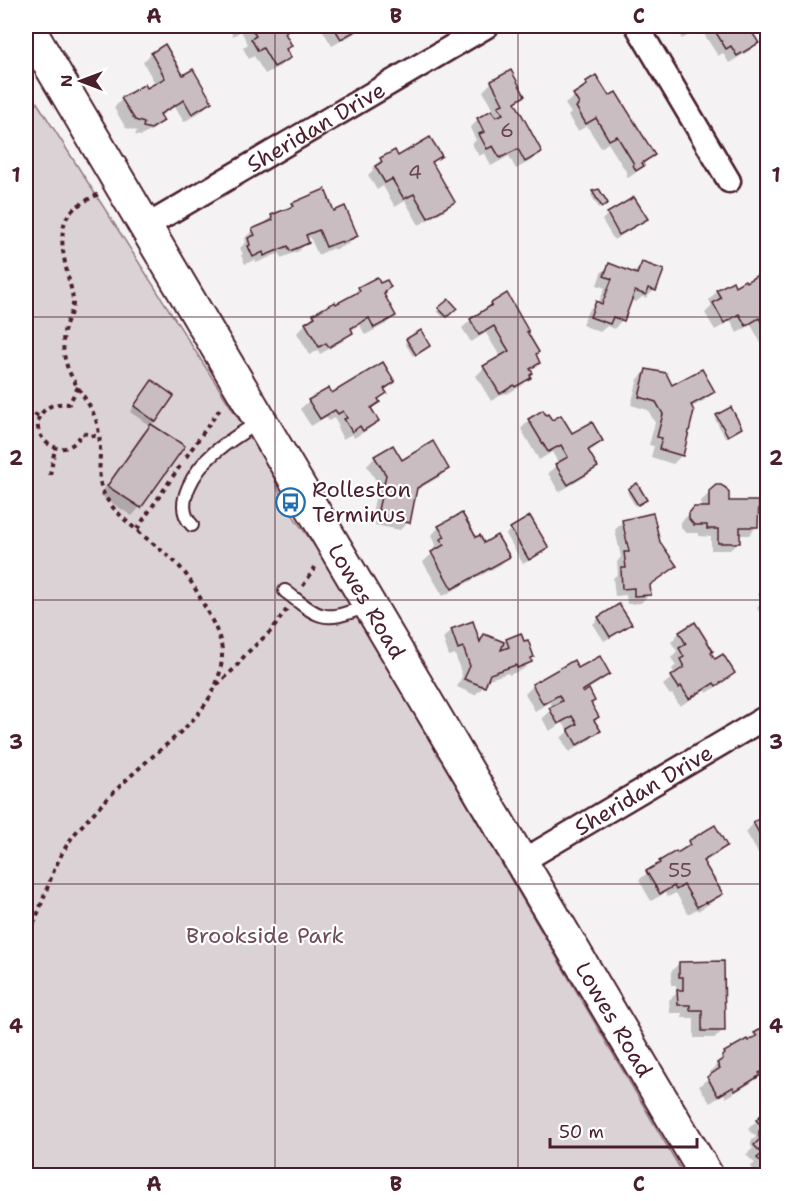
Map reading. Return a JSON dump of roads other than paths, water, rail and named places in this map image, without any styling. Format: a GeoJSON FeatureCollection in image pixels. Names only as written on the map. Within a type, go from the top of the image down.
{"type":"FeatureCollection","features":[{"type":"Feature","properties":{"kind":"main road","name":"Lowes Road"},"geometry":{"type":"LineString","coordinates":[[27,26],[707,1176]]}},
{"type":"Feature","properties":{"kind":"street","name":"Sheridan Drive"},"geometry":{"type":"LineString","coordinates":[[145,227],[487,26]]}},
{"type":"Feature","properties":{"kind":"street"},"geometry":{"type":"LineString","coordinates":[[638,26],[729,181]]}},
{"type":"Feature","properties":{"kind":"street","name":"Sheridan Drive"},"geometry":{"type":"LineString","coordinates":[[521,862],[768,716]]}},
{"type":"Feature","properties":{"kind":"lane"},"geometry":{"type":"LineString","coordinates":[[192,525],[187,519],[184,505],[187,490],[195,476],[214,453],[260,421]]}},
{"type":"Feature","properties":{"kind":"lane"},"geometry":{"type":"LineString","coordinates":[[290,594],[314,612],[326,616],[339,615],[369,605]]}},
{"type":"Feature","properties":{"kind":"place","name":"Rolleston Terminus"},"geometry":{"type":"Point","coordinates":[291,502]}},
{"type":"Feature","properties":{"kind":"park label","name":"Brookside Park"},"geometry":{"type":"Point","coordinates":[265,935]}}]}
